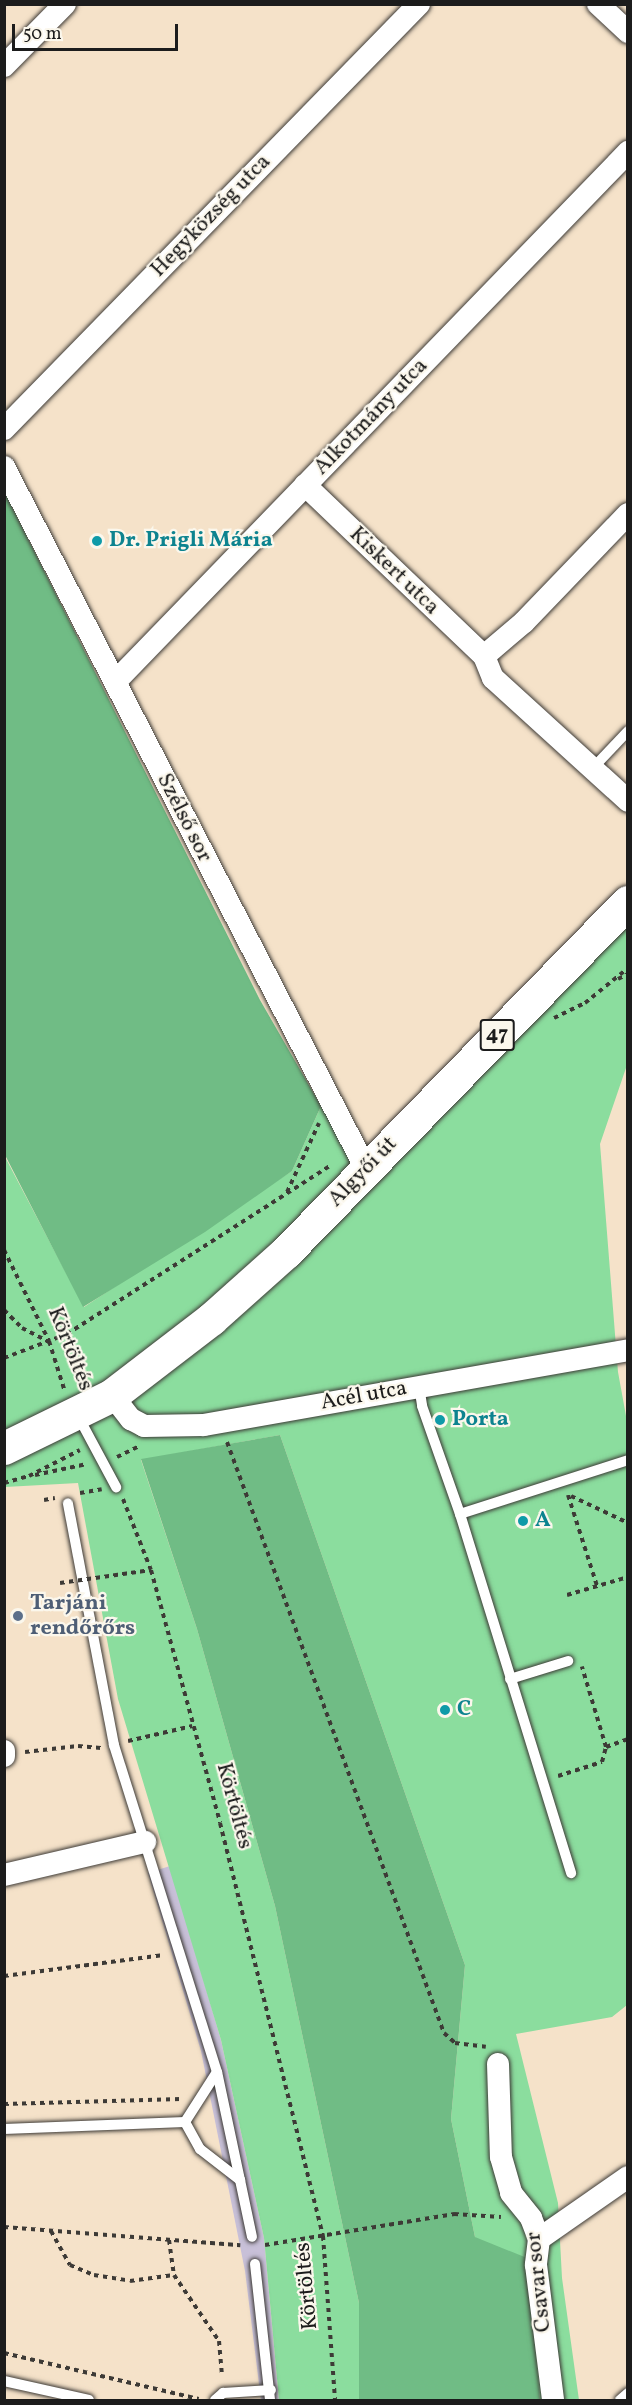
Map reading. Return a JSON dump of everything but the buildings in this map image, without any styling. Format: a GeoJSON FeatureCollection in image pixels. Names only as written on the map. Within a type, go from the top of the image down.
{"type":"FeatureCollection","features":[{"type":"Feature","properties":{"kind":"main road","name":"Algyői út"},"geometry":{"type":"LineString","coordinates":[[76,1413],[112,1395],[211,1319],[286,1252],[361,1159],[627,902]]}},
{"type":"Feature","properties":{"kind":"main road","name":"47"},"geometry":{"type":"LineString","coordinates":[[4,1448],[76,1413]]}},
{"type":"Feature","properties":{"kind":"street"},"geometry":{"type":"LineString","coordinates":[[4,66],[64,4]]}},
{"type":"Feature","properties":{"kind":"street","name":"Hegyközség utca"},"geometry":{"type":"LineString","coordinates":[[4,429],[419,4]]}},
{"type":"Feature","properties":{"kind":"street"},"geometry":{"type":"LineString","coordinates":[[598,4],[627,32]]}},
{"type":"Feature","properties":{"kind":"street","name":"Alkotmány utca"},"geometry":{"type":"LineString","coordinates":[[115,682],[627,152]]}},
{"type":"Feature","properties":{"kind":"street","name":"Szélső sor"},"geometry":{"type":"LineString","coordinates":[[4,467],[329,1102],[361,1159]]}},
{"type":"Feature","properties":{"kind":"street","name":"Kiskert utca"},"geometry":{"type":"LineString","coordinates":[[305,485],[484,656],[493,678],[627,801]]}},
{"type":"Feature","properties":{"kind":"street"},"geometry":{"type":"LineString","coordinates":[[484,656],[524,622],[627,514]]}},
{"type":"Feature","properties":{"kind":"street","name":"Acél utca"},"geometry":{"type":"LineString","coordinates":[[112,1395],[131,1419],[144,1426],[157,1429],[217,1422],[627,1350]]}},
{"type":"Feature","properties":{"kind":"street"},"geometry":{"type":"LineString","coordinates":[[4,1875],[145,1842]]}},
{"type":"Feature","properties":{"kind":"street","name":"Csavar sor"},"geometry":{"type":"LineString","coordinates":[[498,2064],[501,2157],[511,2193],[535,2229],[536,2265],[553,2400]]}},
{"type":"Feature","properties":{"kind":"street"},"geometry":{"type":"LineString","coordinates":[[535,2229],[627,2176]]}},
{"type":"Feature","properties":{"kind":"lane"},"geometry":{"type":"LineString","coordinates":[[592,769],[627,731]]}},
{"type":"Feature","properties":{"kind":"lane"},"geometry":{"type":"LineString","coordinates":[[419,1386],[422,1406],[460,1514],[571,1873]]}},
{"type":"Feature","properties":{"kind":"lane","name":"Körtöltés"},"geometry":{"type":"LineString","coordinates":[[76,1413],[116,1487]]}},
{"type":"Feature","properties":{"kind":"lane"},"geometry":{"type":"LineString","coordinates":[[460,1514],[627,1460]]}},
{"type":"Feature","properties":{"kind":"lane"},"geometry":{"type":"LineString","coordinates":[[68,1503],[114,1745],[217,2072],[240,2180],[250,2241]]}},
{"type":"Feature","properties":{"kind":"lane"},"geometry":{"type":"LineString","coordinates":[[510,1679],[568,1661]]}},
{"type":"Feature","properties":{"kind":"lane"},"geometry":{"type":"LineString","coordinates":[[185,2122],[217,2072]]}},
{"type":"Feature","properties":{"kind":"lane"},"geometry":{"type":"LineString","coordinates":[[185,2122],[200,2149],[240,2180]]}},
{"type":"Feature","properties":{"kind":"lane"},"geometry":{"type":"LineString","coordinates":[[4,2129],[185,2122]]}},
{"type":"Feature","properties":{"kind":"lane"},"geometry":{"type":"LineString","coordinates":[[219,2397],[270,2395],[255,2264]]}},
{"type":"Feature","properties":{"kind":"lane"},"geometry":{"type":"LineString","coordinates":[[4,2381],[89,2400]]}},
{"type":"Feature","properties":{"kind":"lane"},"geometry":{"type":"LineString","coordinates":[[620,2400],[627,2393]]}},
{"type":"Feature","properties":{"kind":"path"},"geometry":{"type":"LineString","coordinates":[[627,968],[615,980],[627,974]]}},
{"type":"Feature","properties":{"kind":"path"},"geometry":{"type":"LineString","coordinates":[[286,1193],[329,1102]]}},
{"type":"Feature","properties":{"kind":"path"},"geometry":{"type":"LineString","coordinates":[[4,1358],[68,1334],[286,1193],[361,1159]]}},
{"type":"Feature","properties":{"kind":"path","name":"Körtöltés"},"geometry":{"type":"LineString","coordinates":[[4,1250],[49,1341],[57,1375],[76,1413]]}},
{"type":"Feature","properties":{"kind":"path"},"geometry":{"type":"LineString","coordinates":[[4,1310],[22,1328],[49,1341]]}},
{"type":"Feature","properties":{"kind":"path"},"geometry":{"type":"LineString","coordinates":[[217,1422],[239,1467],[444,2033],[455,2043],[483,2045],[492,2050],[498,2064]]}},
{"type":"Feature","properties":{"kind":"path"},"geometry":{"type":"LineString","coordinates":[[563,1480],[597,1586]]}},
{"type":"Feature","properties":{"kind":"path","name":"Körtöltés"},"geometry":{"type":"LineString","coordinates":[[116,1487],[151,1570],[323,2236],[335,2400]]}},
{"type":"Feature","properties":{"kind":"path"},"geometry":{"type":"LineString","coordinates":[[567,1494],[627,1523]]}},
{"type":"Feature","properties":{"kind":"path"},"geometry":{"type":"LineString","coordinates":[[60,1583],[151,1570]]}},
{"type":"Feature","properties":{"kind":"path"},"geometry":{"type":"LineString","coordinates":[[567,1595],[627,1577]]}},
{"type":"Feature","properties":{"kind":"path"},"geometry":{"type":"LineString","coordinates":[[543,1781],[602,1762],[606,1747],[581,1664],[568,1661]]}},
{"type":"Feature","properties":{"kind":"path"},"geometry":{"type":"LineString","coordinates":[[5,1754],[114,1745],[192,1726]]}},
{"type":"Feature","properties":{"kind":"path"},"geometry":{"type":"LineString","coordinates":[[606,1747],[627,1739]]}},
{"type":"Feature","properties":{"kind":"path"},"geometry":{"type":"LineString","coordinates":[[4,1976],[181,1953]]}},
{"type":"Feature","properties":{"kind":"path"},"geometry":{"type":"LineString","coordinates":[[4,2104],[200,2099]]}},
{"type":"Feature","properties":{"kind":"path"},"geometry":{"type":"LineString","coordinates":[[260,2247],[454,2214],[535,2229]]}},
{"type":"Feature","properties":{"kind":"path"},"geometry":{"type":"LineString","coordinates":[[4,2227],[170,2240],[250,2241]]}},
{"type":"Feature","properties":{"kind":"path"},"geometry":{"type":"LineString","coordinates":[[51,2230],[70,2265],[94,2276],[130,2281],[174,2275]]}},
{"type":"Feature","properties":{"kind":"path"},"geometry":{"type":"LineString","coordinates":[[170,2240],[174,2275],[219,2341],[219,2397]]}},
{"type":"Feature","properties":{"kind":"path"},"geometry":{"type":"LineString","coordinates":[[4,2353],[208,2400]]}},
{"type":"Feature","properties":{"kind":"shaded area"},"geometry":{"type":"Polygon","coordinates":[[[170,1866],[221,2040],[264,2238],[279,2400],[261,2400],[245,2271],[201,2051],[148,1873],[170,1866]]]}},
{"type":"Feature","properties":{"kind":"green space"},"geometry":{"type":"Polygon","coordinates":[[[4,491],[260,1000],[321,1106],[292,1171],[205,1232],[83,1307],[5,1155],[4,491]]]}},
{"type":"Feature","properties":{"kind":"green space"},"geometry":{"type":"Polygon","coordinates":[[[627,923],[627,1065],[600,1144],[618,1372],[628,1427],[627,2005],[612,2017],[516,2034],[558,2203],[562,2278],[579,2400],[540,2400],[535,2362],[475,2237],[451,2119],[465,1965],[280,1435],[141,1460],[197,1629],[275,1906],[359,2303],[359,2400],[279,2400],[264,2238],[221,2040],[118,1699],[78,1483],[5,1487],[4,1155],[84,1307],[292,1171],[321,1106],[378,1178],[627,923]]]}},
{"type":"Feature","properties":{"kind":"green space"},"geometry":{"type":"Polygon","coordinates":[[[280,1435],[465,1965],[451,2119],[475,2237],[527,2258],[540,2400],[359,2400],[359,2303],[275,1906],[197,1629],[141,1459],[280,1435]]]}},
{"type":"Feature","properties":{"kind":"place","name":"Dr. Prigli Mária"},"geometry":{"type":"Point","coordinates":[97,541]}},
{"type":"Feature","properties":{"kind":"place","name":"Porta"},"geometry":{"type":"Point","coordinates":[440,1420]}},
{"type":"Feature","properties":{"kind":"place","name":"A"},"geometry":{"type":"Point","coordinates":[523,1521]}},
{"type":"Feature","properties":{"kind":"place","name":"Tarjáni rendőrőrs"},"geometry":{"type":"Point","coordinates":[18,1616]}},
{"type":"Feature","properties":{"kind":"place","name":"C"},"geometry":{"type":"Point","coordinates":[445,1710]}}]}
